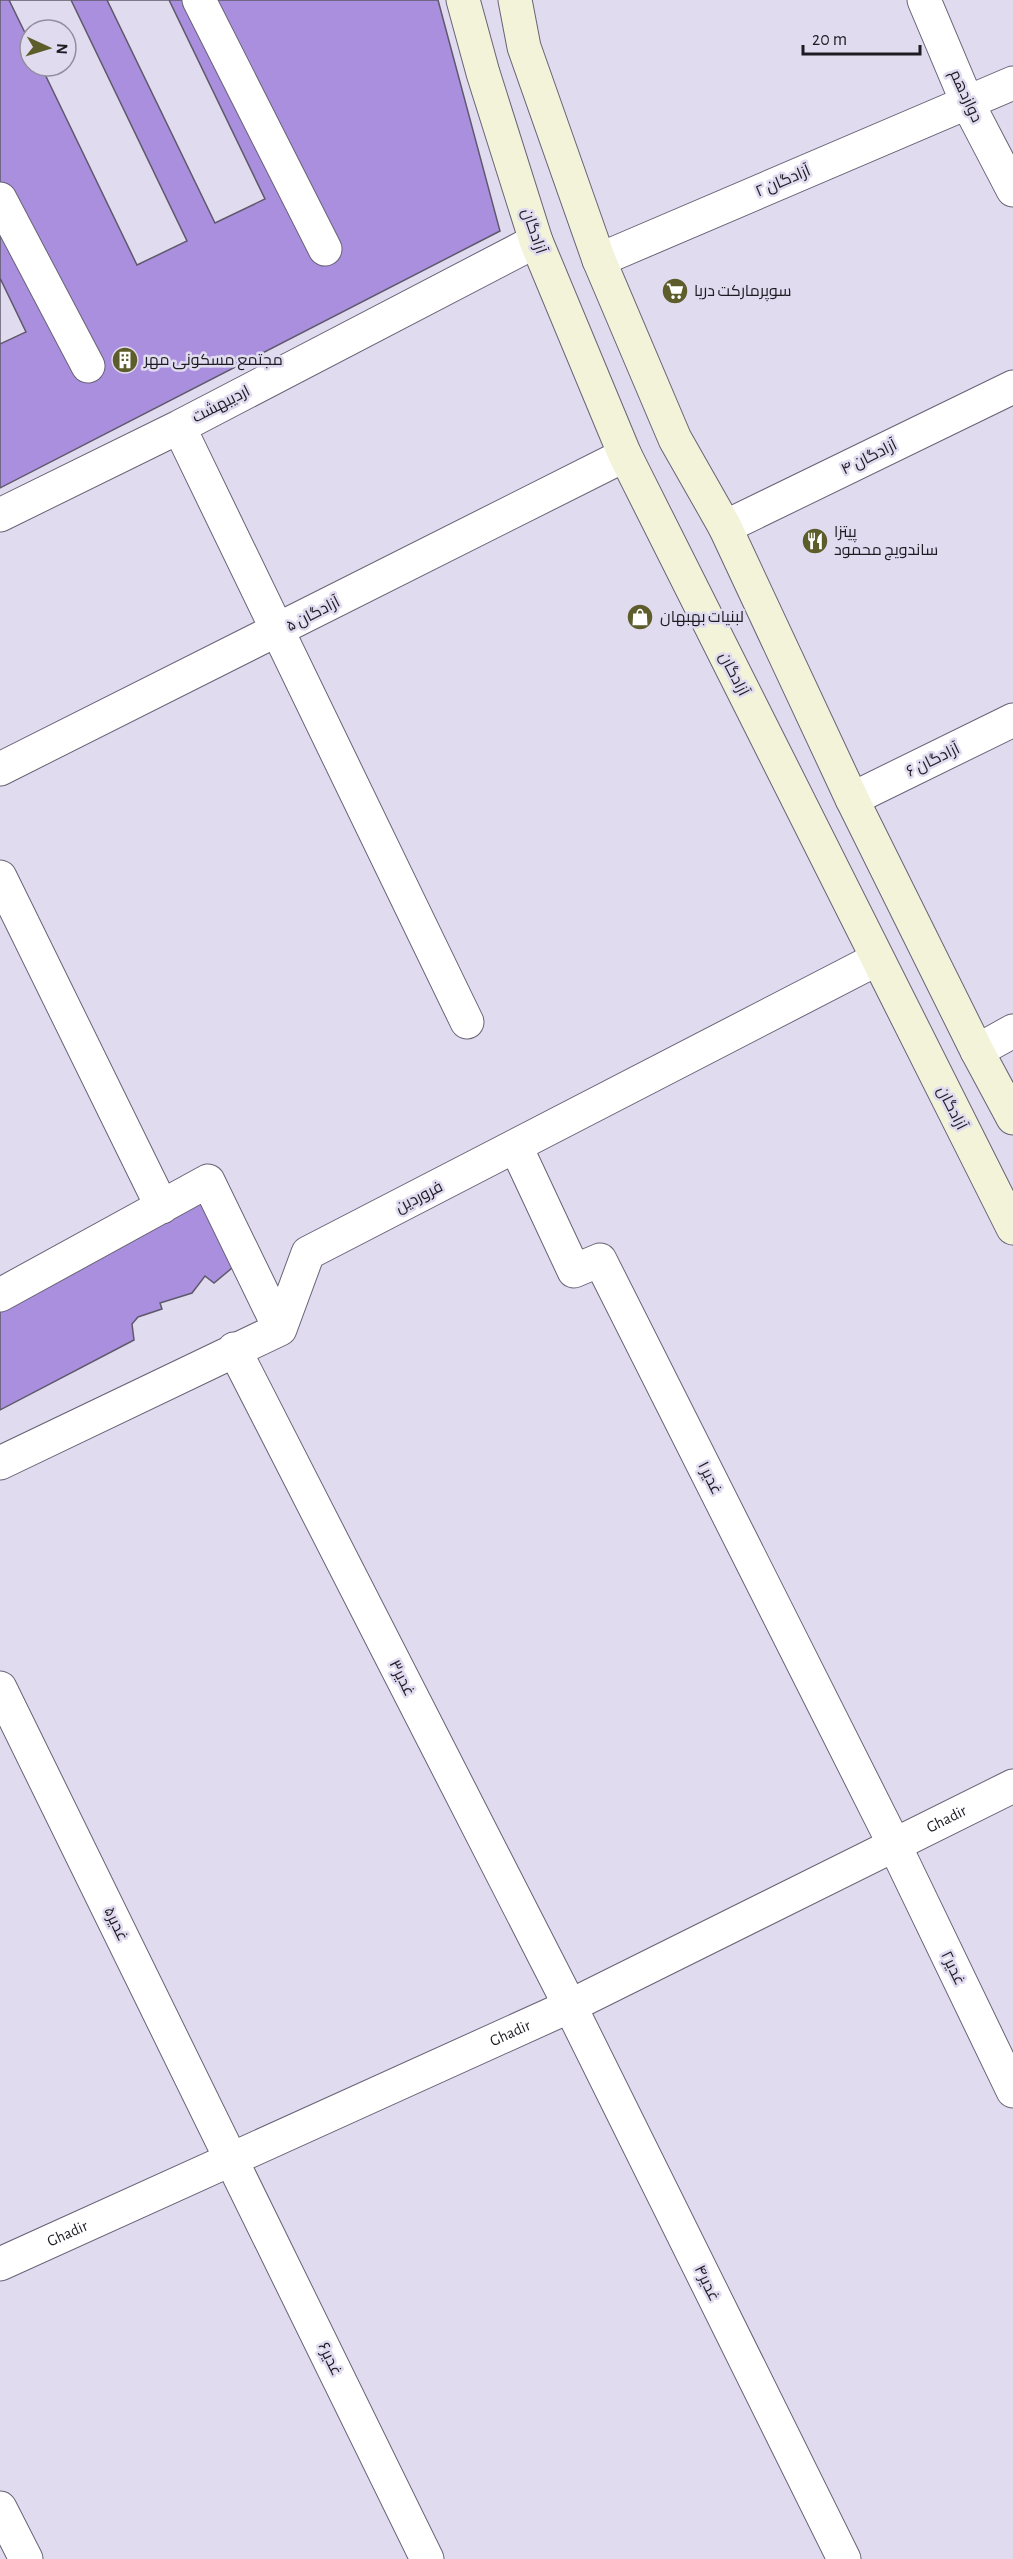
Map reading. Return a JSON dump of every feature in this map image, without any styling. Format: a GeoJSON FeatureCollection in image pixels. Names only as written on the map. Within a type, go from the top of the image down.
{"type":"FeatureCollection","features":[{"type":"Feature","properties":{"kind":"main road","name":"آزادگان"},"geometry":{"type":"LineString","coordinates":[[463,0],[483,73],[536,241],[625,455],[1013,1228]]}},
{"type":"Feature","properties":{"kind":"main road"},"geometry":{"type":"LineString","coordinates":[[515,0],[524,47],[599,260],[675,439],[725,527],[852,799],[977,1051],[1013,1118]]}},
{"type":"Feature","properties":{"kind":"street"},"geometry":{"type":"LineString","coordinates":[[199,0],[325,249]]}},
{"type":"Feature","properties":{"kind":"street","name":"دوازدهم"},"geometry":{"type":"LineString","coordinates":[[924,0],[967,102],[1013,190]]}},
{"type":"Feature","properties":{"kind":"street","name":"آزادگان ۲"},"geometry":{"type":"LineString","coordinates":[[599,260],[1013,83]]}},
{"type":"Feature","properties":{"kind":"street"},"geometry":{"type":"LineString","coordinates":[[0,199],[88,366]]}},
{"type":"Feature","properties":{"kind":"street","name":"اردیبهشت"},"geometry":{"type":"LineString","coordinates":[[0,514],[179,426],[536,241]]}},
{"type":"Feature","properties":{"kind":"street","name":"آزادگان ۴"},"geometry":{"type":"LineString","coordinates":[[725,527],[1013,387]]}},
{"type":"Feature","properties":{"kind":"street"},"geometry":{"type":"LineString","coordinates":[[179,426],[467,1022]]}},
{"type":"Feature","properties":{"kind":"street","name":"آزادگان ۵"},"geometry":{"type":"LineString","coordinates":[[0,769],[278,632],[625,455]]}},
{"type":"Feature","properties":{"kind":"street","name":"آزادگان ۶"},"geometry":{"type":"LineString","coordinates":[[852,799],[1013,720]]}},
{"type":"Feature","properties":{"kind":"street"},"geometry":{"type":"LineString","coordinates":[[0,878],[162,1207]]}},
{"type":"Feature","properties":{"kind":"street","name":"فروردین"},"geometry":{"type":"LineString","coordinates":[[280,1329],[308,1253],[877,959]]}},
{"type":"Feature","properties":{"kind":"street"},"geometry":{"type":"LineString","coordinates":[[977,1051],[1013,1031]]}},
{"type":"Feature","properties":{"kind":"street","name":"غدیر ۱"},"geometry":{"type":"LineString","coordinates":[[516,1147],[574,1271],[600,1260],[894,1844]]}},
{"type":"Feature","properties":{"kind":"street"},"geometry":{"type":"LineString","coordinates":[[0,1295],[208,1181],[280,1329],[234,1349],[0,1463]]}},
{"type":"Feature","properties":{"kind":"street","name":"غدیر۳"},"geometry":{"type":"LineString","coordinates":[[234,1349],[570,2006]]}},
{"type":"Feature","properties":{"kind":"street","name":"غدیر۵"},"geometry":{"type":"LineString","coordinates":[[0,1688],[233,2160]]}},
{"type":"Feature","properties":{"kind":"street","name":"Ghadir"},"geometry":{"type":"LineString","coordinates":[[0,2264],[570,2006],[1013,1786]]}},
{"type":"Feature","properties":{"kind":"street","name":"غدیر۲"},"geometry":{"type":"LineString","coordinates":[[894,1844],[1013,2091]]}},
{"type":"Feature","properties":{"kind":"street","name":"غدیر۴"},"geometry":{"type":"LineString","coordinates":[[570,2006],[844,2559]]}},
{"type":"Feature","properties":{"kind":"street","name":"غدیر۶"},"geometry":{"type":"LineString","coordinates":[[233,2160],[427,2559]]}},
{"type":"Feature","properties":{"kind":"street"},"geometry":{"type":"LineString","coordinates":[[0,2508],[26,2559]]}},
{"type":"Feature","properties":{"kind":"building","name":"مجتمع مسکونی مهر"},"geometry":{"type":"Polygon","coordinates":[[[0,0],[438,0],[500,231],[0,488],[0,0]]]}},
{"type":"Feature","properties":{"kind":"building"},"geometry":{"type":"Polygon","coordinates":[[[9,0],[71,0],[187,241],[137,265],[47,78],[78,78],[78,18],[18,18],[9,0]]]}},
{"type":"Feature","properties":{"kind":"building"},"geometry":{"type":"Polygon","coordinates":[[[107,0],[169,0],[265,199],[215,223],[107,0]]]}},
{"type":"Feature","properties":{"kind":"building"},"geometry":{"type":"Polygon","coordinates":[[[0,278],[26,332],[0,344],[0,278]]]}},
{"type":"Feature","properties":{"kind":"building"},"geometry":{"type":"Polygon","coordinates":[[[204,1192],[238,1263],[214,1283],[205,1276],[192,1293],[160,1303],[162,1309],[138,1317],[132,1324],[134,1340],[0,1410],[0,1302],[204,1192]]]}},
{"type":"Feature","properties":{"kind":"place","name":"سوپرمارکت دریا"},"geometry":{"type":"Point","coordinates":[675,291]}},
{"type":"Feature","properties":{"kind":"place","name":"مجتمع مسکونی مهر"},"geometry":{"type":"Point","coordinates":[125,360]}},
{"type":"Feature","properties":{"kind":"place","name":"پیتزا ساندویچ محمود"},"geometry":{"type":"Point","coordinates":[815,541]}},
{"type":"Feature","properties":{"kind":"place","name":"لبنیات بهبهان"},"geometry":{"type":"Point","coordinates":[640,617]}}]}
